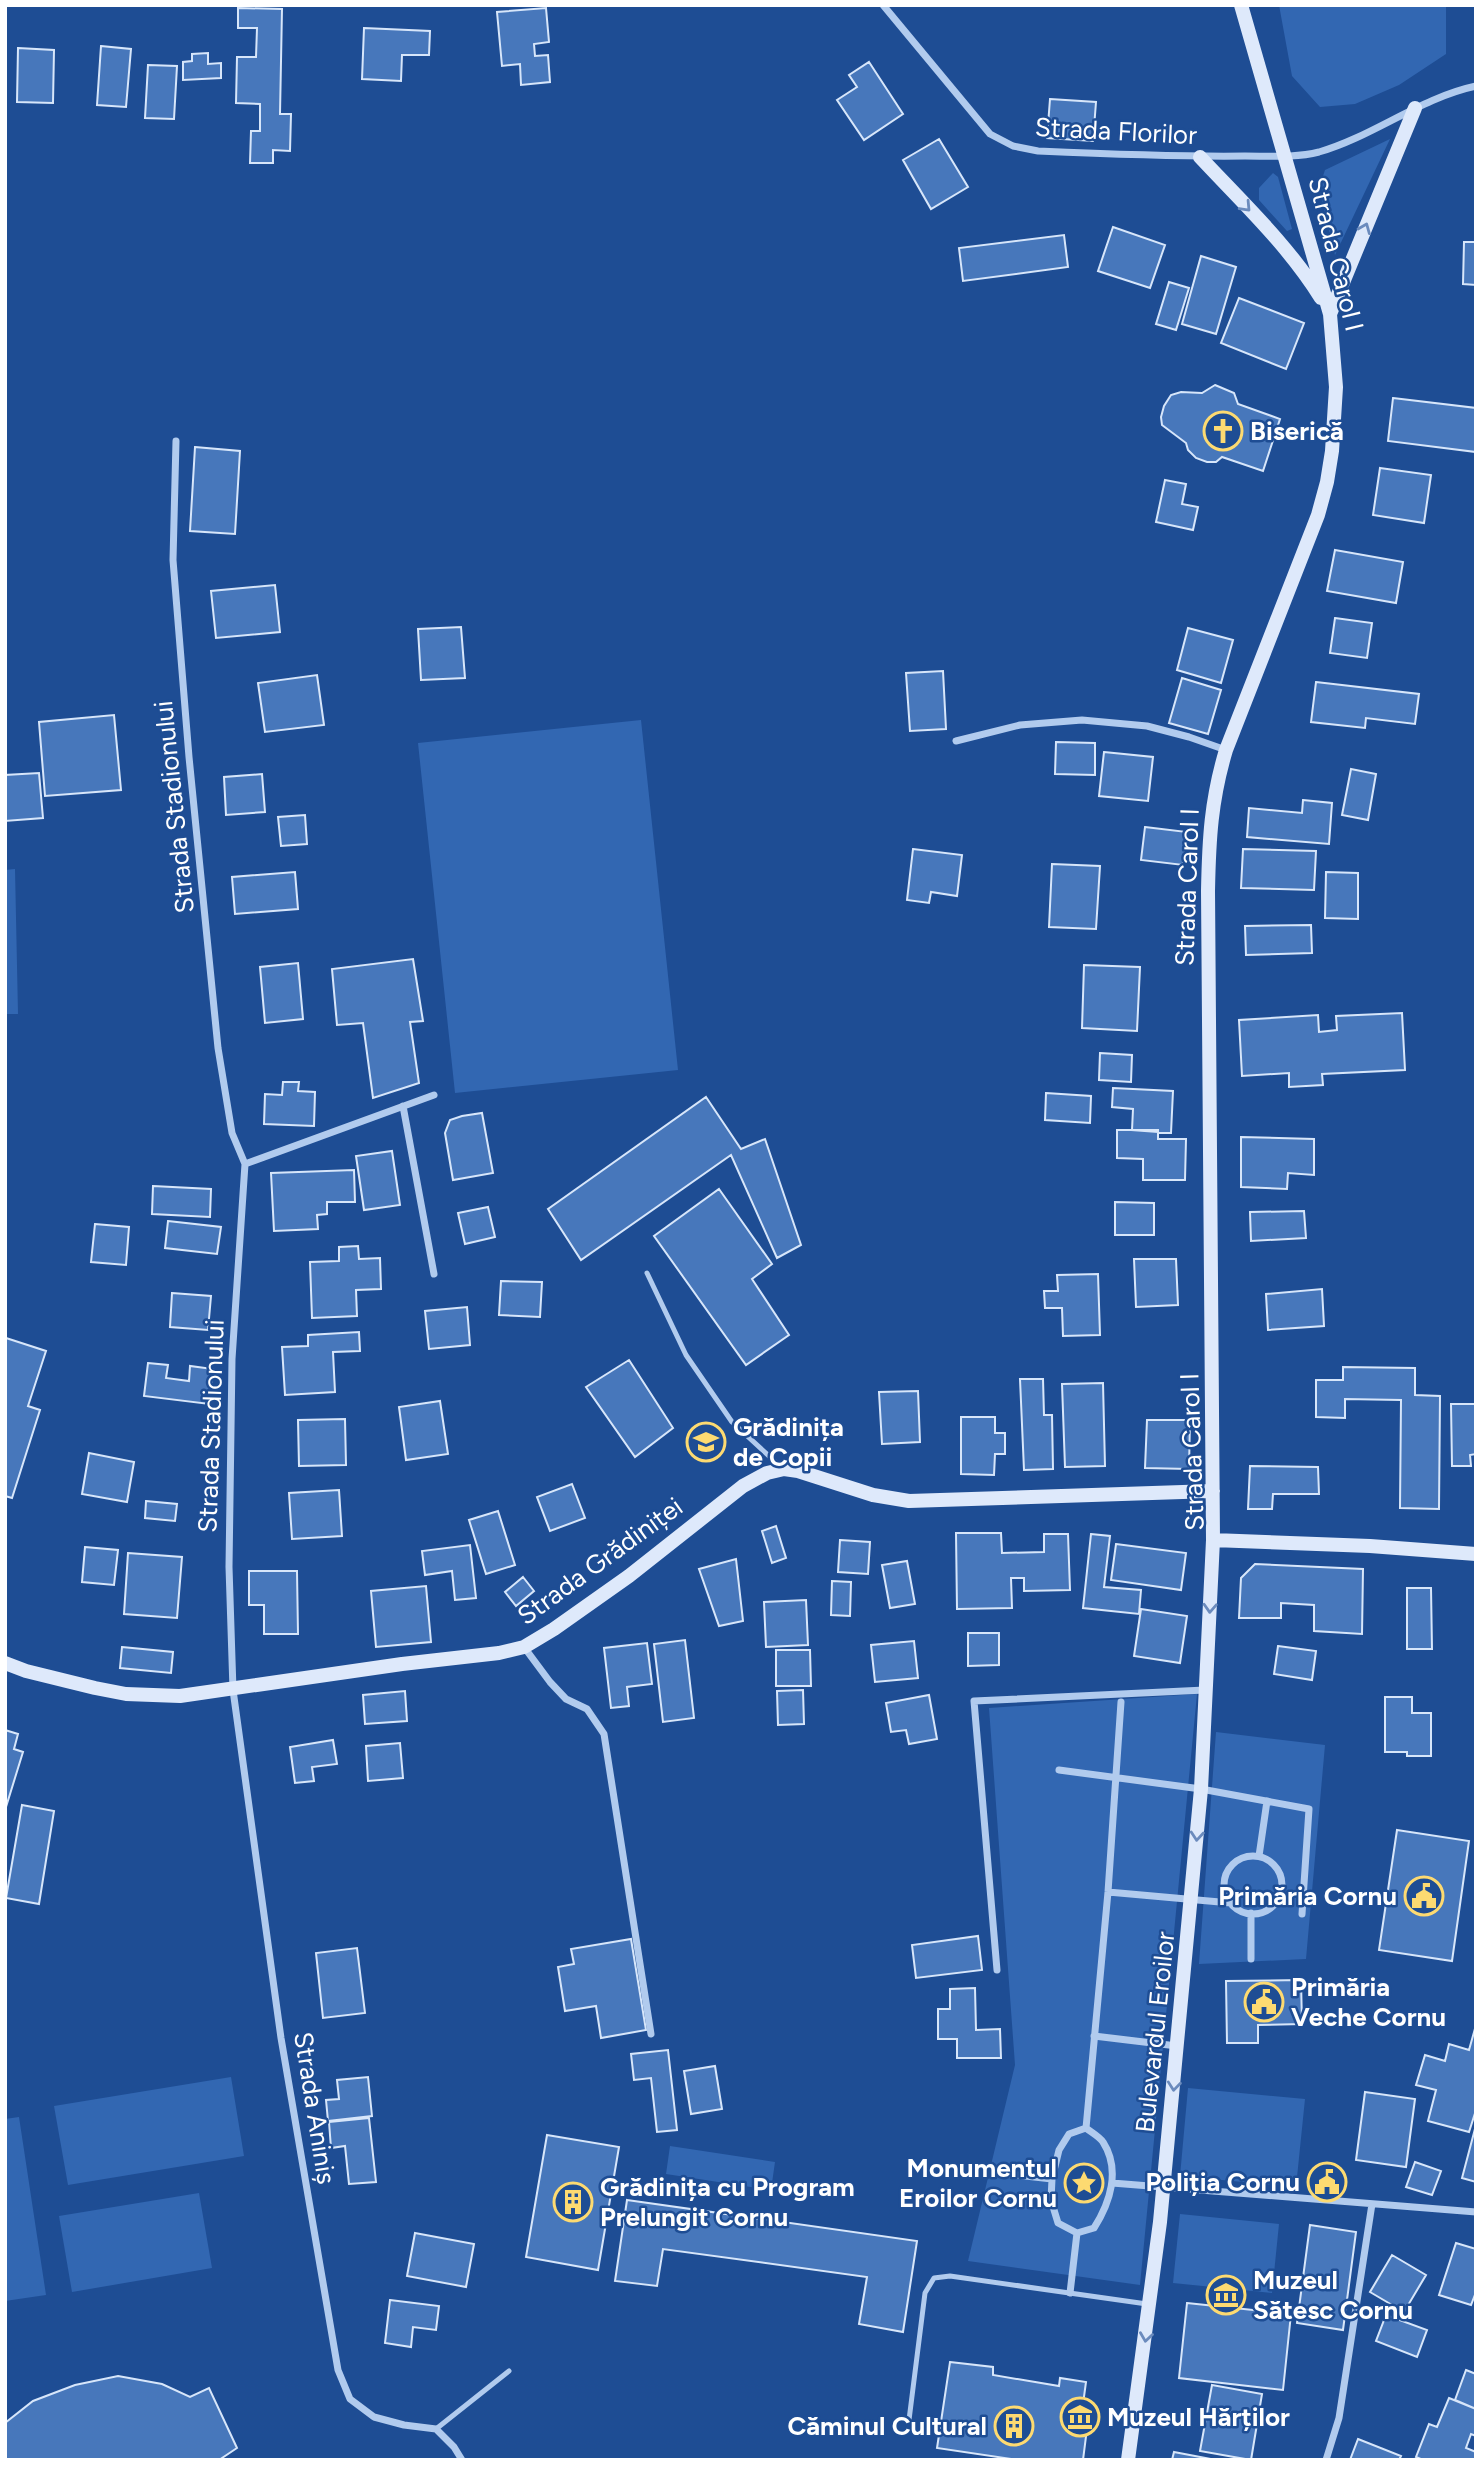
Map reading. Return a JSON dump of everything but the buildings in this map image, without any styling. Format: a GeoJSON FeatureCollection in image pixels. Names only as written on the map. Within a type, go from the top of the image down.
{"type":"FeatureCollection","features":[{"type":"Feature","properties":{"kind":"main road","name":"Strada Carol I"},"geometry":{"type":"LineString","coordinates":[[1241,5],[1330,314],[1336,387],[1332,450],[1318,515],[1226,750],[1211,816],[1208,891],[1213,1540],[1370,1546],[1476,1554]]}},
{"type":"Feature","properties":{"kind":"main road"},"geometry":{"type":"LineString","coordinates":[[1330,314],[1415,108]]}},
{"type":"Feature","properties":{"kind":"main road"},"geometry":{"type":"LineString","coordinates":[[1199,157],[1276,238],[1306,274],[1330,314]]}},
{"type":"Feature","properties":{"kind":"main road"},"geometry":{"type":"LineString","coordinates":[[784,1469],[873,1495],[909,1501],[1213,1491]]}},
{"type":"Feature","properties":{"kind":"main road","name":"Strada Grădiniței"},"geometry":{"type":"LineString","coordinates":[[5,1663],[26,1671],[126,1694],[180,1696],[499,1653],[524,1647],[629,1576],[743,1486],[767,1472],[784,1469]]}},
{"type":"Feature","properties":{"kind":"main road","name":"Bulevardul Eroilor"},"geometry":{"type":"LineString","coordinates":[[1128,2460],[1164,2187],[1192,1900],[1201,1789],[1213,1540]]}},
{"type":"Feature","properties":{"kind":"street","name":"Strada Florilor"},"geometry":{"type":"LineString","coordinates":[[883,5],[990,134],[1013,146],[1038,151],[1199,157],[1285,156],[1317,152],[1362,135],[1415,108],[1476,86]]}},
{"type":"Feature","properties":{"kind":"street","name":"Strada Stadionului"},"geometry":{"type":"LineString","coordinates":[[176,441],[173,560],[189,757],[218,1048],[232,1133],[245,1164],[232,1373],[229,1567],[233,1690]]}},
{"type":"Feature","properties":{"kind":"street"},"geometry":{"type":"LineString","coordinates":[[956,741],[1020,725],[1082,720],[1147,726],[1226,750]]}},
{"type":"Feature","properties":{"kind":"street"},"geometry":{"type":"LineString","coordinates":[[245,1164],[433,1095]]}},
{"type":"Feature","properties":{"kind":"street"},"geometry":{"type":"LineString","coordinates":[[403,1106],[434,1274]]}},
{"type":"Feature","properties":{"kind":"street"},"geometry":{"type":"LineString","coordinates":[[524,1647],[550,1682],[566,1699],[587,1709],[604,1734],[651,2034]]}},
{"type":"Feature","properties":{"kind":"street","name":"Strada Aniniș"},"geometry":{"type":"LineString","coordinates":[[233,1690],[281,2038],[338,2370],[350,2399],[374,2417],[436,2430]]}},
{"type":"Feature","properties":{"kind":"street"},"geometry":{"type":"LineString","coordinates":[[997,1970],[974,1701],[1205,1690]]}},
{"type":"Feature","properties":{"kind":"street"},"geometry":{"type":"LineString","coordinates":[[1086,2128],[1108,1892],[1121,1703]]}},
{"type":"Feature","properties":{"kind":"street"},"geometry":{"type":"LineString","coordinates":[[1059,1770],[1201,1789],[1309,1809],[1302,1914]]}},
{"type":"Feature","properties":{"kind":"street"},"geometry":{"type":"LineString","coordinates":[[1259,1856],[1267,1801]]}},
{"type":"Feature","properties":{"kind":"street"},"geometry":{"type":"LineString","coordinates":[[1259,1856],[1276,1866],[1282,1886],[1280,1895],[1270,1908],[1261,1913],[1238,1910],[1225,1891],[1224,1881],[1228,1870],[1241,1858],[1259,1856]]}},
{"type":"Feature","properties":{"kind":"street"},"geometry":{"type":"LineString","coordinates":[[1108,1892],[1231,1903]]}},
{"type":"Feature","properties":{"kind":"street"},"geometry":{"type":"LineString","coordinates":[[1251,1913],[1251,1959]]}},
{"type":"Feature","properties":{"kind":"street"},"geometry":{"type":"LineString","coordinates":[[1094,2036],[1178,2046]]}},
{"type":"Feature","properties":{"kind":"street"},"geometry":{"type":"LineString","coordinates":[[1086,2128],[1102,2141],[1112,2163],[1112,2183],[1106,2209],[1094,2228],[1077,2233],[1058,2223],[1051,2200],[1052,2179],[1059,2150],[1069,2134],[1086,2128]]}},
{"type":"Feature","properties":{"kind":"street"},"geometry":{"type":"LineString","coordinates":[[982,2171],[1052,2179]]}},
{"type":"Feature","properties":{"kind":"street"},"geometry":{"type":"LineString","coordinates":[[1112,2183],[1476,2212]]}},
{"type":"Feature","properties":{"kind":"street"},"geometry":{"type":"LineString","coordinates":[[1326,2460],[1339,2418],[1372,2204]]}},
{"type":"Feature","properties":{"kind":"street"},"geometry":{"type":"LineString","coordinates":[[1070,2293],[1077,2233]]}},
{"type":"Feature","properties":{"kind":"street"},"geometry":{"type":"LineString","coordinates":[[436,2430],[454,2447],[461,2460]]}},
{"type":"Feature","properties":{"kind":"lane"},"geometry":{"type":"LineString","coordinates":[[647,1273],[686,1355],[724,1411],[732,1422],[784,1469]]}},
{"type":"Feature","properties":{"kind":"lane"},"geometry":{"type":"LineString","coordinates":[[909,2420],[925,2293],[934,2278],[950,2276],[1150,2304]]}},
{"type":"Feature","properties":{"kind":"lane"},"geometry":{"type":"LineString","coordinates":[[436,2430],[509,2371]]}},
{"type":"Feature","properties":{"kind":"shaded area"},"geometry":{"type":"Polygon","coordinates":[[[1279,5],[1446,5],[1446,54],[1399,85],[1355,104],[1320,107],[1292,76],[1279,5]]]}},
{"type":"Feature","properties":{"kind":"shaded area"},"geometry":{"type":"Polygon","coordinates":[[[1390,139],[1335,255],[1319,188],[1325,170],[1390,139]]]}},
{"type":"Feature","properties":{"kind":"shaded area"},"geometry":{"type":"Polygon","coordinates":[[[1273,173],[1278,177],[1292,229],[1287,231],[1259,200],[1259,188],[1273,173]]]}},
{"type":"Feature","properties":{"kind":"shaded area"},"geometry":{"type":"Polygon","coordinates":[[[641,720],[678,1070],[455,1093],[418,743],[641,720]]]}},
{"type":"Feature","properties":{"kind":"shaded area"},"geometry":{"type":"Polygon","coordinates":[[[15,869],[18,1014],[5,1014],[5,870],[15,869]]]}},
{"type":"Feature","properties":{"kind":"shaded area"},"geometry":{"type":"Polygon","coordinates":[[[1197,1694],[1140,2285],[968,2261],[1015,2065],[989,1708],[1197,1694]]]}},
{"type":"Feature","properties":{"kind":"shaded area"},"geometry":{"type":"Polygon","coordinates":[[[1216,1732],[1325,1745],[1306,1959],[1199,1964],[1216,1732]]]}},
{"type":"Feature","properties":{"kind":"shaded area"},"geometry":{"type":"Polygon","coordinates":[[[231,2077],[244,2156],[68,2185],[54,2106],[231,2077]]]}},
{"type":"Feature","properties":{"kind":"shaded area"},"geometry":{"type":"Polygon","coordinates":[[[1188,2088],[1305,2099],[1296,2187],[1180,2176],[1188,2088]]]}},
{"type":"Feature","properties":{"kind":"shaded area"},"geometry":{"type":"Polygon","coordinates":[[[19,2117],[46,2295],[5,2301],[5,2119],[19,2117]]]}},
{"type":"Feature","properties":{"kind":"shaded area"},"geometry":{"type":"Polygon","coordinates":[[[670,2146],[775,2162],[771,2190],[666,2174],[670,2146]]]}},
{"type":"Feature","properties":{"kind":"shaded area"},"geometry":{"type":"Polygon","coordinates":[[[199,2193],[212,2268],[72,2292],[59,2216],[199,2193]]]}},
{"type":"Feature","properties":{"kind":"shaded area"},"geometry":{"type":"Polygon","coordinates":[[[1180,2214],[1279,2224],[1272,2293],[1173,2283],[1180,2214]]]}},
{"type":"Feature","properties":{"kind":"place","name":"Biserică"},"geometry":{"type":"Point","coordinates":[1223,431]}},
{"type":"Feature","properties":{"kind":"place","name":"Grădinița de Copii"},"geometry":{"type":"Point","coordinates":[706,1442]}},
{"type":"Feature","properties":{"kind":"place","name":"Primăria Cornu"},"geometry":{"type":"Point","coordinates":[1424,1896]}},
{"type":"Feature","properties":{"kind":"place","name":"Primăria Veche Cornu"},"geometry":{"type":"Point","coordinates":[1264,2002]}},
{"type":"Feature","properties":{"kind":"place","name":"Poliția Cornu"},"geometry":{"type":"Point","coordinates":[1327,2182]}},
{"type":"Feature","properties":{"kind":"place","name":"Monumentul Eroilor Cornu"},"geometry":{"type":"Point","coordinates":[1084,2183]}},
{"type":"Feature","properties":{"kind":"place","name":"Grădinița cu Program Prelungit Cornu"},"geometry":{"type":"Point","coordinates":[573,2202]}},
{"type":"Feature","properties":{"kind":"place","name":"Muzeul Sătesc Cornu"},"geometry":{"type":"Point","coordinates":[1226,2295]}},
{"type":"Feature","properties":{"kind":"place","name":"Muzeul Hărților"},"geometry":{"type":"Point","coordinates":[1080,2417]}},
{"type":"Feature","properties":{"kind":"place","name":"Căminul Cultural"},"geometry":{"type":"Point","coordinates":[1014,2426]}}]}
